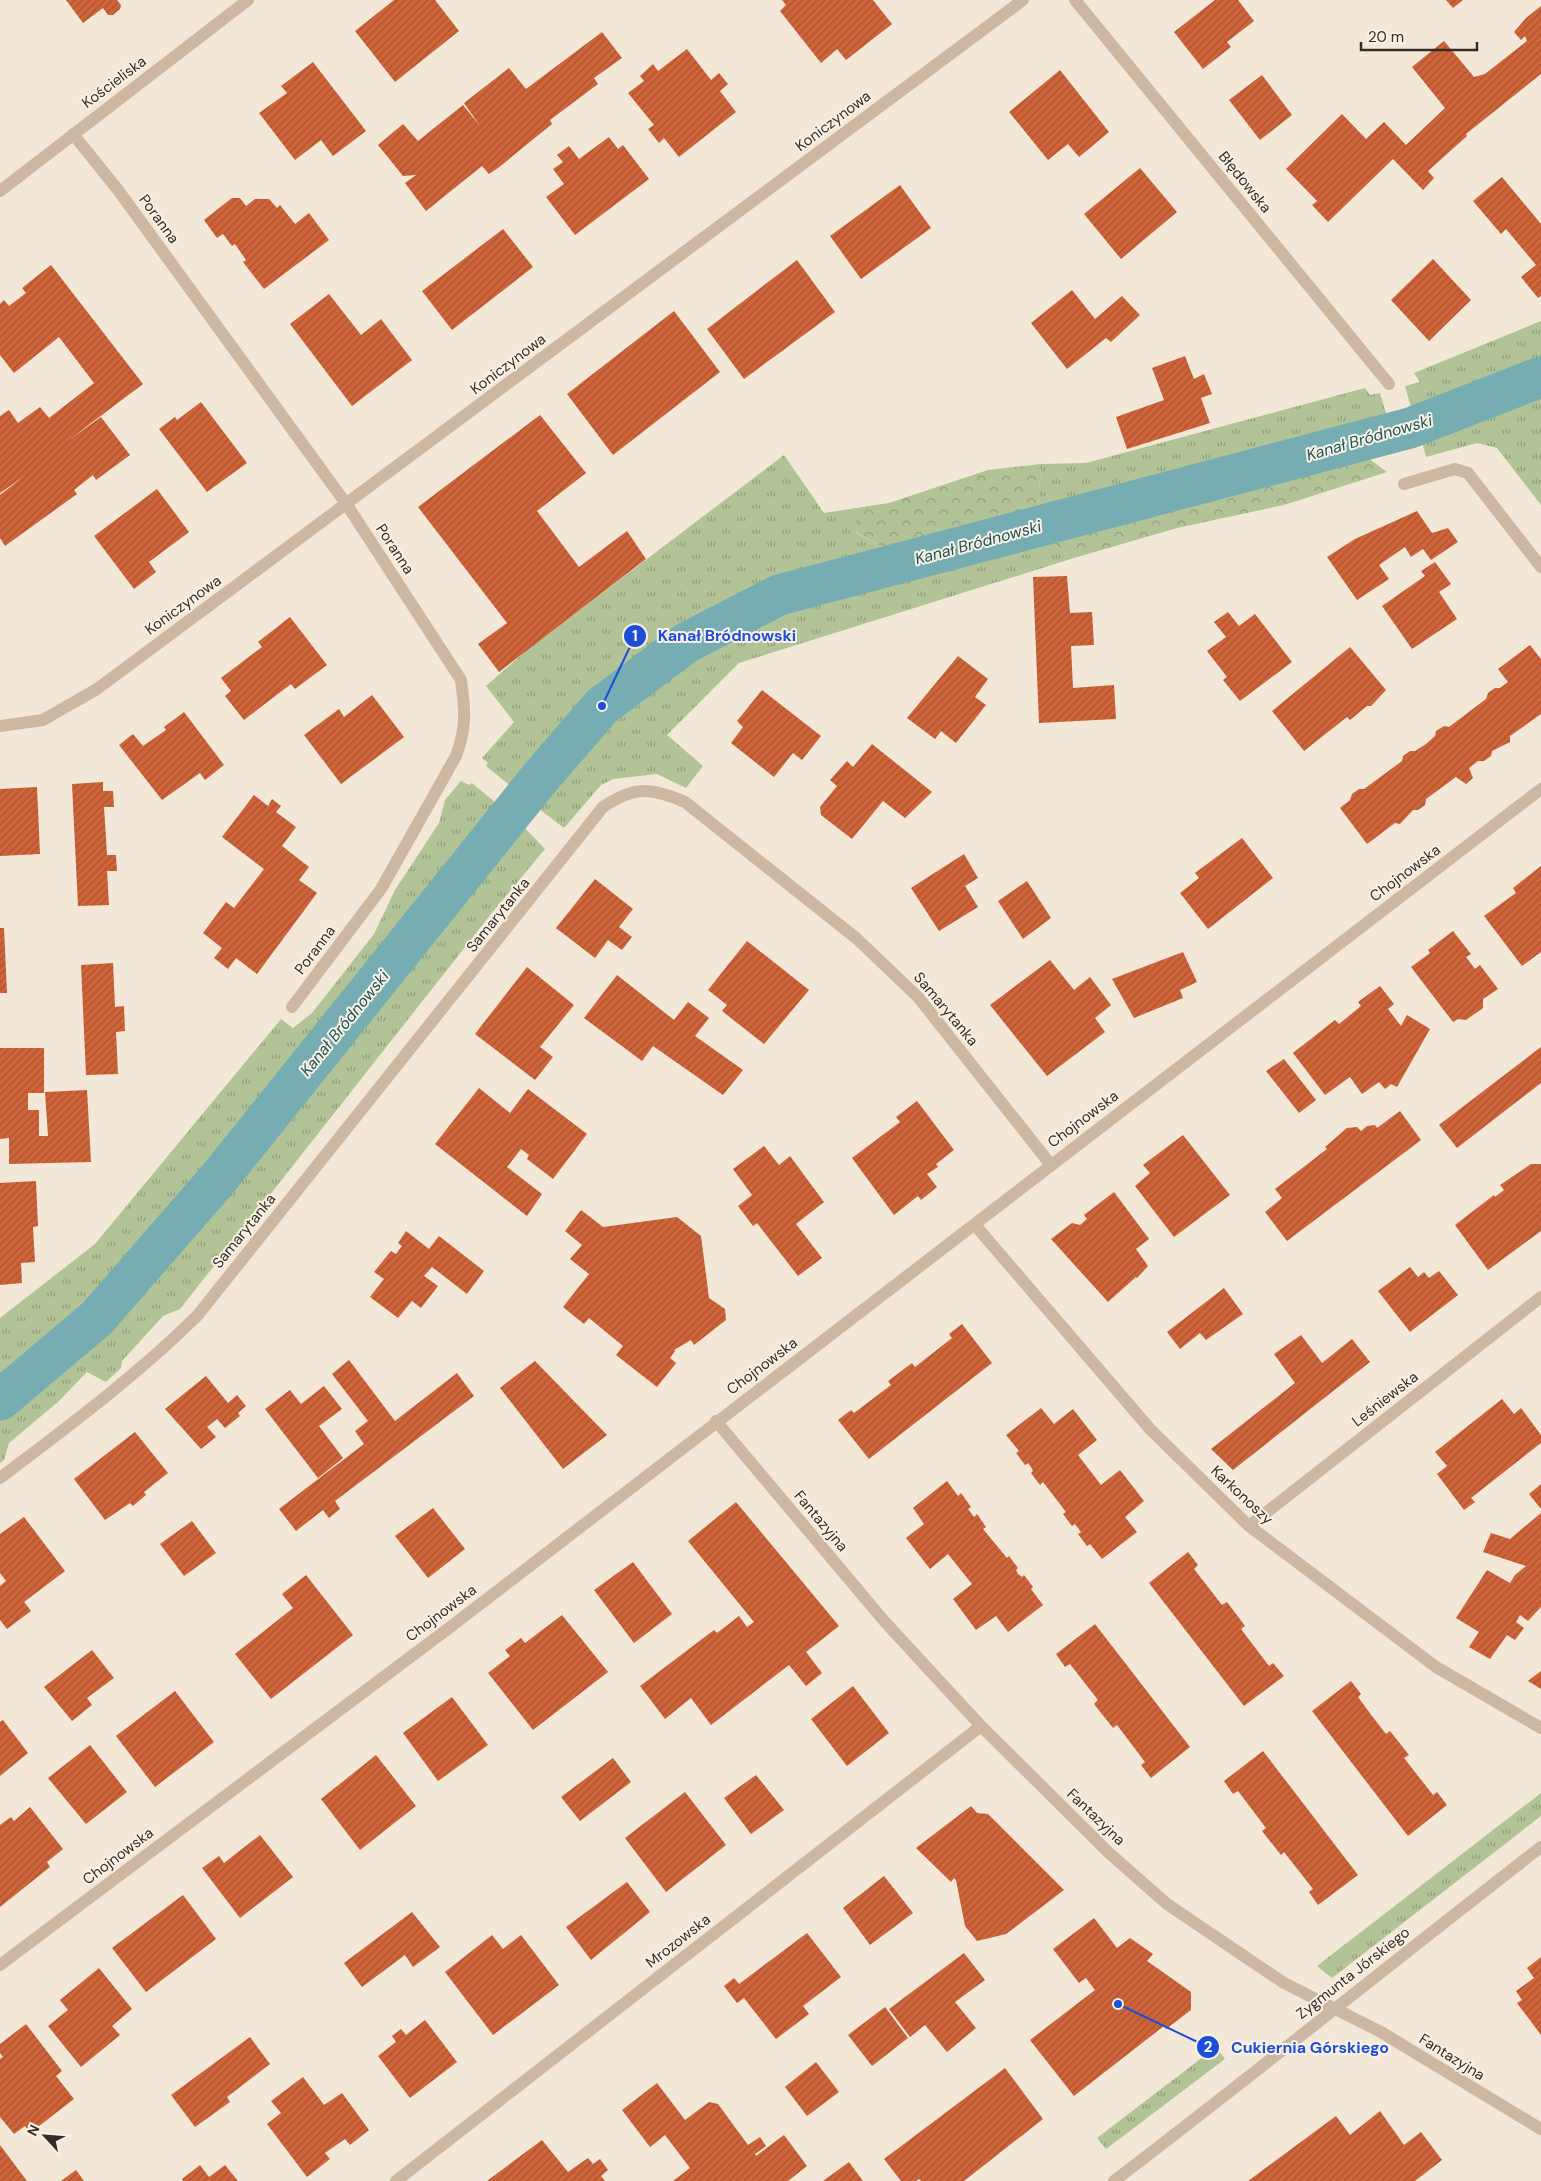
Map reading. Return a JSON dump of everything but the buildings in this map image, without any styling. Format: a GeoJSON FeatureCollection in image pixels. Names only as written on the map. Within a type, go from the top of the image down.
{"type":"FeatureCollection","features":[{"type":"Feature","properties":{"kind":"street","name":"Kościeliska"},"geometry":{"type":"LineString","coordinates":[[0,191],[248,0]]}},
{"type":"Feature","properties":{"kind":"street","name":"Koniczynowa"},"geometry":{"type":"LineString","coordinates":[[0,726],[43,720],[97,689],[347,505],[1023,0]]}},
{"type":"Feature","properties":{"kind":"street","name":"Błędowska"},"geometry":{"type":"LineString","coordinates":[[1075,0],[1389,384]]}},
{"type":"Feature","properties":{"kind":"street","name":"Poranna"},"geometry":{"type":"LineString","coordinates":[[72,134],[118,190],[347,505],[461,680],[466,710],[464,734],[456,756],[381,889],[292,1008]]}},
{"type":"Feature","properties":{"kind":"street"},"geometry":{"type":"LineString","coordinates":[[1404,484],[1454,469],[1468,473],[1541,567]]}},
{"type":"Feature","properties":{"kind":"street","name":"Chojnowska"},"geometry":{"type":"LineString","coordinates":[[0,1965],[445,1630],[1541,789]]}},
{"type":"Feature","properties":{"kind":"street","name":"Samarytanka"},"geometry":{"type":"LineString","coordinates":[[0,1478],[113,1393],[156,1356],[197,1316],[603,808],[620,796],[640,790],[662,792],[685,802],[856,938],[918,997],[1051,1164]]}},
{"type":"Feature","properties":{"kind":"street","name":"Karkonoszy"},"geometry":{"type":"LineString","coordinates":[[975,1225],[1150,1429],[1248,1526],[1436,1667],[1541,1728]]}},
{"type":"Feature","properties":{"kind":"street","name":"Leśniewska"},"geometry":{"type":"LineString","coordinates":[[1248,1526],[1541,1297]]}},
{"type":"Feature","properties":{"kind":"street","name":"Fantazyjna"},"geometry":{"type":"LineString","coordinates":[[716,1421],[885,1622],[981,1726],[1108,1852],[1168,1904],[1284,1983],[1381,2032],[1541,2129]]}},
{"type":"Feature","properties":{"kind":"street","name":"Mrozowska"},"geometry":{"type":"LineString","coordinates":[[396,2181],[981,1726]]}},
{"type":"Feature","properties":{"kind":"street","name":"Zygmunta Jórskiego"},"geometry":{"type":"LineString","coordinates":[[1114,2181],[1252,2076],[1334,2008],[1541,1847]]}},
{"type":"Feature","properties":{"kind":"green space"},"geometry":{"type":"Polygon","coordinates":[[[1541,321],[1541,365],[1412,411],[1405,386],[1420,382],[1414,373],[1541,321]]]}},
{"type":"Feature","properties":{"kind":"green space"},"geometry":{"type":"Polygon","coordinates":[[[1365,388],[1370,395],[1380,393],[1388,420],[1038,509],[1041,464],[1086,463],[1365,388]]]}},
{"type":"Feature","properties":{"kind":"green space"},"geometry":{"type":"Polygon","coordinates":[[[1541,395],[1541,505],[1497,448],[1477,443],[1426,457],[1420,434],[1541,395]]]}},
{"type":"Feature","properties":{"kind":"green space"},"geometry":{"type":"Polygon","coordinates":[[[1361,453],[1387,472],[1284,505],[1177,528],[1074,558],[1062,551],[1054,543],[1063,531],[1361,453]]]}},
{"type":"Feature","properties":{"kind":"green space"},"geometry":{"type":"Polygon","coordinates":[[[784,455],[824,513],[856,508],[856,533],[882,547],[896,549],[786,578],[682,630],[622,672],[586,703],[548,743],[512,787],[486,766],[488,763],[482,758],[514,722],[486,686],[527,650],[784,455]]]}},
{"type":"Feature","properties":{"kind":"green space"},"geometry":{"type":"Polygon","coordinates":[[[1041,464],[1038,509],[896,549],[882,547],[855,532],[856,508],[889,503],[988,470],[1041,464]]]}},
{"type":"Feature","properties":{"kind":"green space"},"geometry":{"type":"Polygon","coordinates":[[[1063,531],[1054,543],[1062,551],[1074,558],[739,663],[667,735],[703,766],[686,788],[657,774],[613,779],[601,785],[564,828],[534,805],[542,789],[564,764],[625,703],[676,665],[730,633],[758,619],[817,596],[1063,531]]]}},
{"type":"Feature","properties":{"kind":"green space"},"geometry":{"type":"Polygon","coordinates":[[[461,781],[469,785],[472,783],[501,807],[283,1080],[115,1281],[0,1387],[0,1318],[95,1244],[281,1019],[293,1028],[312,1013],[374,934],[395,890],[439,823],[445,800],[461,781]]]}},
{"type":"Feature","properties":{"kind":"green space"},"geometry":{"type":"Polygon","coordinates":[[[520,823],[545,849],[491,914],[180,1309],[163,1316],[122,1361],[121,1368],[106,1382],[87,1372],[58,1402],[9,1443],[4,1460],[0,1463],[0,1417],[107,1321],[190,1231],[333,1058],[520,823]]]}},
{"type":"Feature","properties":{"kind":"green space"},"geometry":{"type":"Polygon","coordinates":[[[1541,1793],[1541,1816],[1332,1978],[1317,1966],[1541,1793]]]}},
{"type":"Feature","properties":{"kind":"green space"},"geometry":{"type":"Polygon","coordinates":[[[1216,2047],[1225,2059],[1106,2149],[1097,2138],[1216,2047]]]}},
{"type":"Feature","properties":{"kind":"waterway","name":"Kanał Bródnowski"},"geometry":{"type":"LineString","coordinates":[[0,1400],[97,1318],[218,1179],[539,779],[602,706],[686,643],[779,595],[1410,428],[1541,377]]}},
{"type":"Feature","properties":{"kind":"place","name":"Kanał Bródnowski"},"geometry":{"type":"Point","coordinates":[602,706]}},
{"type":"Feature","properties":{"kind":"place","name":"Cukiernia Górskiego"},"geometry":{"type":"Point","coordinates":[1118,2004]}}]}
